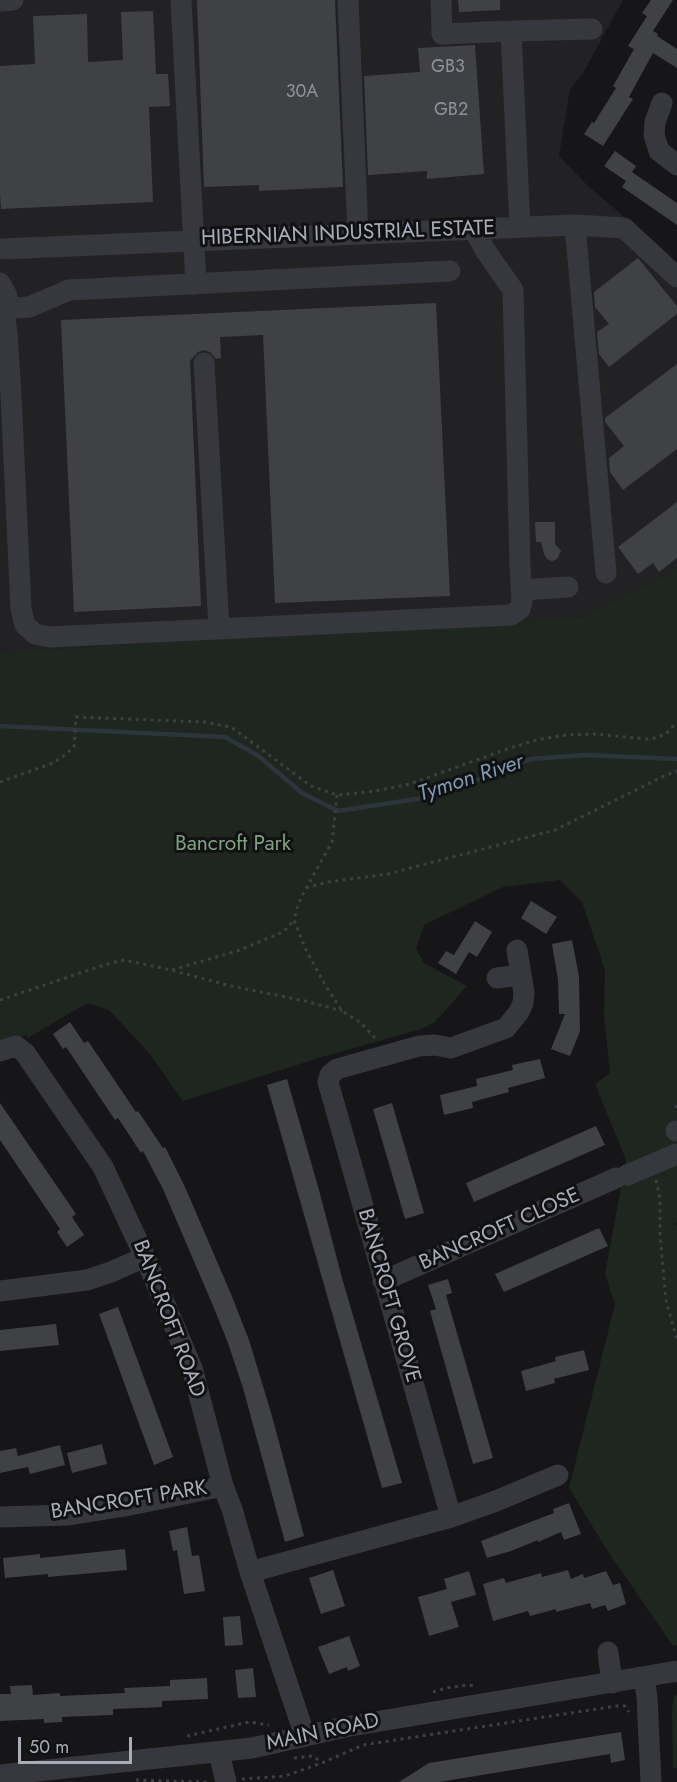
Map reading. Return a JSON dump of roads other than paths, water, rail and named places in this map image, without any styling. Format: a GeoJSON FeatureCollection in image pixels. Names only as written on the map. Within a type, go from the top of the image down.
{"type":"FeatureCollection","features":[{"type":"Feature","properties":{"kind":"street"},"geometry":{"type":"LineString","coordinates":[[0,1],[13,0]]}},
{"type":"Feature","properties":{"kind":"street"},"geometry":{"type":"LineString","coordinates":[[181,0],[196,284]]}},
{"type":"Feature","properties":{"kind":"street"},"geometry":{"type":"LineString","coordinates":[[348,0],[358,234]]}},
{"type":"Feature","properties":{"kind":"street"},"geometry":{"type":"LineString","coordinates":[[441,0],[442,34],[592,29]]}},
{"type":"Feature","properties":{"kind":"street"},"geometry":{"type":"LineString","coordinates":[[511,31],[520,227]]}},
{"type":"Feature","properties":{"kind":"street"},"geometry":{"type":"LineString","coordinates":[[662,103],[655,122],[654,135],[659,151],[677,165]]}},
{"type":"Feature","properties":{"kind":"street"},"geometry":{"type":"LineString","coordinates":[[575,225],[606,573]]}},
{"type":"Feature","properties":{"kind":"street","name":"HIBERNIAN INDUSTRIAL ESTATE"},"geometry":{"type":"LineString","coordinates":[[0,249],[575,225],[624,228],[677,277]]}},
{"type":"Feature","properties":{"kind":"street"},"geometry":{"type":"LineString","coordinates":[[0,283],[7,296],[1,308],[8,334],[10,588],[21,609],[25,626],[35,634],[50,637],[511,615],[520,609],[522,601],[513,290],[485,250],[474,229]]}},
{"type":"Feature","properties":{"kind":"street"},"geometry":{"type":"LineString","coordinates":[[1,308],[29,307],[69,290],[450,271]]}},
{"type":"Feature","properties":{"kind":"street"},"geometry":{"type":"LineString","coordinates":[[204,363],[219,628]]}},
{"type":"Feature","properties":{"kind":"street"},"geometry":{"type":"LineString","coordinates":[[522,590],[568,587]]}},
{"type":"Feature","properties":{"kind":"street"},"geometry":{"type":"LineString","coordinates":[[497,978],[521,975],[517,950]]}},
{"type":"Feature","properties":{"kind":"street","name":"BANCROFT GROVE"},"geometry":{"type":"LineString","coordinates":[[451,1516],[328,1082],[330,1075],[337,1069],[419,1046],[435,1045],[451,1048],[506,1028],[523,1003],[521,975]]}},
{"type":"Feature","properties":{"kind":"street","name":"BANCROFT ROAD"},"geometry":{"type":"LineString","coordinates":[[0,1051],[16,1046],[25,1053],[104,1167],[145,1257],[192,1368],[223,1486],[305,1736]]}},
{"type":"Feature","properties":{"kind":"street","name":"BANCROFT CLOSE"},"geometry":{"type":"LineString","coordinates":[[383,1281],[677,1154]]}},
{"type":"Feature","properties":{"kind":"street"},"geometry":{"type":"LineString","coordinates":[[0,1291],[87,1280],[145,1257]]}},
{"type":"Feature","properties":{"kind":"street"},"geometry":{"type":"LineString","coordinates":[[250,1572],[451,1516],[496,1501],[558,1475]]}},
{"type":"Feature","properties":{"kind":"street","name":"BANCROFT PARK"},"geometry":{"type":"LineString","coordinates":[[0,1517],[69,1515],[223,1486]]}},
{"type":"Feature","properties":{"kind":"street"},"geometry":{"type":"LineString","coordinates":[[608,1652],[612,1683]]}},
{"type":"Feature","properties":{"kind":"street","name":"MAIN ROAD"},"geometry":{"type":"LineString","coordinates":[[0,1775],[36,1777],[252,1748],[345,1727],[677,1671]]}},
{"type":"Feature","properties":{"kind":"street"},"geometry":{"type":"LineString","coordinates":[[644,1677],[651,1782]]}},
{"type":"Feature","properties":{"kind":"street"},"geometry":{"type":"LineString","coordinates":[[219,1753],[230,1781]]}},
{"type":"Feature","properties":{"kind":"waterway","name":"Tymon River"},"geometry":{"type":"LineString","coordinates":[[0,726],[225,737],[257,755],[302,793],[338,811],[436,796],[531,759],[586,755],[677,759]]}},
{"type":"Feature","properties":{"kind":"park label","name":"Bancroft Park"},"geometry":{"type":"Point","coordinates":[233,845]}}]}
